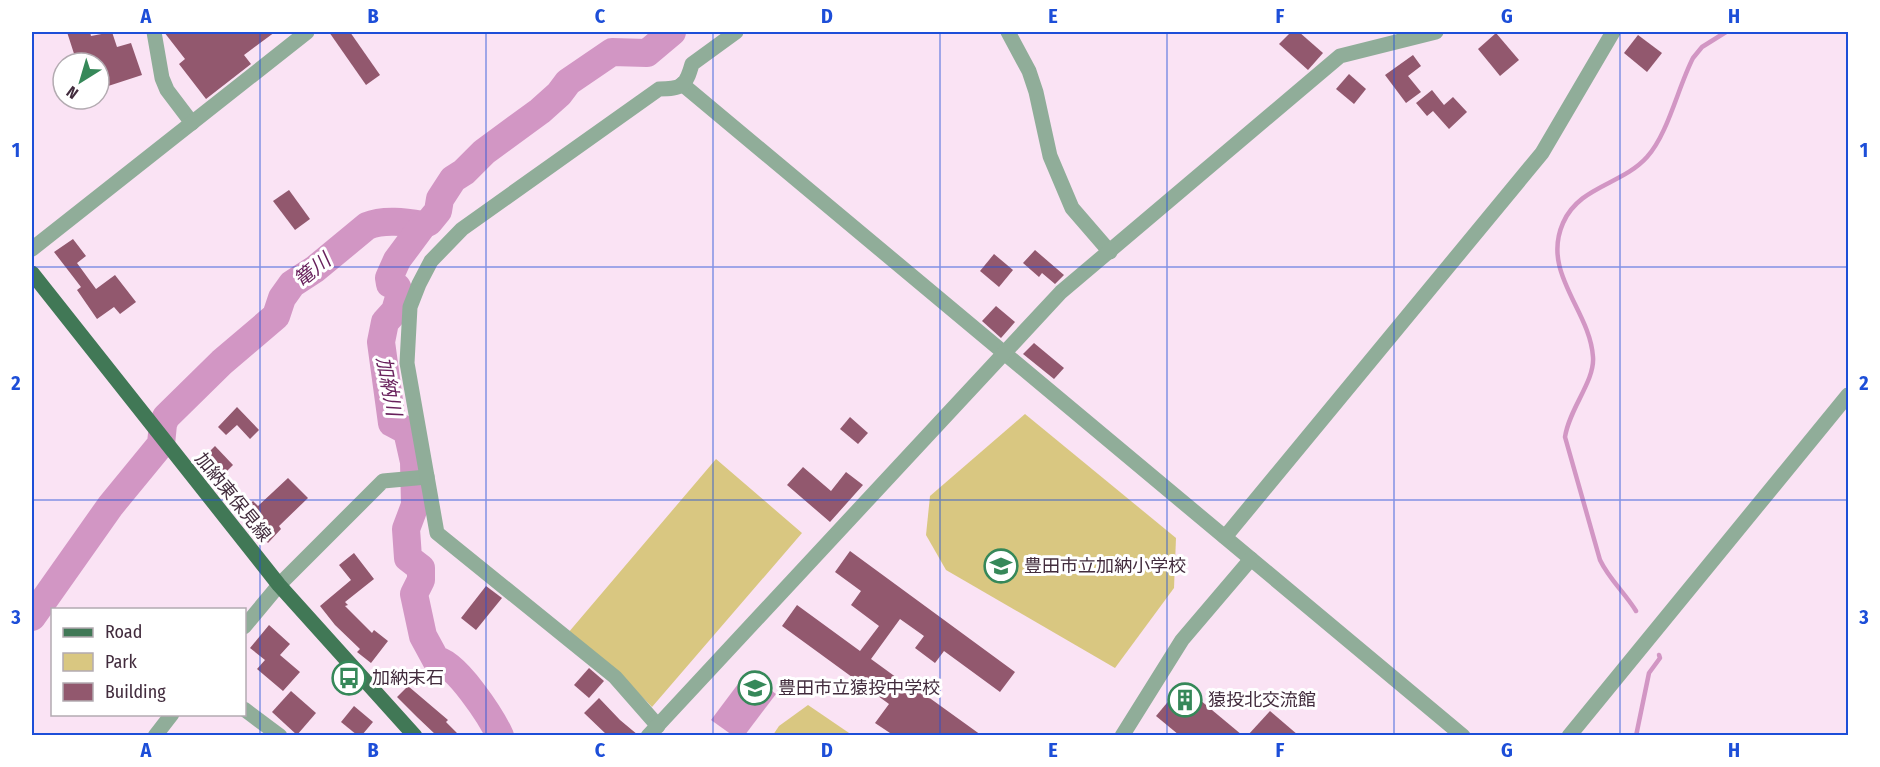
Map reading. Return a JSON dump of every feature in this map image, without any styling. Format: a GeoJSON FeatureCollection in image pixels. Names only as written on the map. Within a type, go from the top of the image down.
{"type":"FeatureCollection","features":[{"type":"Feature","properties":{"kind":"main road","name":"加納東保見線"},"geometry":{"type":"LineString","coordinates":[[32,273],[279,585],[415,735]]}},
{"type":"Feature","properties":{"kind":"street"},"geometry":{"type":"LineString","coordinates":[[154,32],[162,78],[167,90],[192,123]]}},
{"type":"Feature","properties":{"kind":"street"},"geometry":{"type":"LineString","coordinates":[[32,249],[307,32]]}},
{"type":"Feature","properties":{"kind":"street"},"geometry":{"type":"LineString","coordinates":[[736,32],[692,64],[688,80],[674,89],[659,89],[462,229],[431,261],[410,307],[407,363],[423,478],[437,533],[615,677],[653,731],[1061,292],[1340,56],[1436,32]]}},
{"type":"Feature","properties":{"kind":"street"},"geometry":{"type":"LineString","coordinates":[[1008,32],[1029,71],[1050,156],[1072,208],[1110,252]]}},
{"type":"Feature","properties":{"kind":"street"},"geometry":{"type":"LineString","coordinates":[[1225,537],[1542,153],[1614,32]]}},
{"type":"Feature","properties":{"kind":"street"},"geometry":{"type":"LineString","coordinates":[[682,84],[1463,735]]}},
{"type":"Feature","properties":{"kind":"street"},"geometry":{"type":"LineString","coordinates":[[1569,735],[1848,395]]}},
{"type":"Feature","properties":{"kind":"street"},"geometry":{"type":"LineString","coordinates":[[246,625],[279,585],[383,481],[423,478]]}},
{"type":"Feature","properties":{"kind":"street"},"geometry":{"type":"LineString","coordinates":[[1122,735],[1182,640],[1251,559]]}},
{"type":"Feature","properties":{"kind":"street"},"geometry":{"type":"LineString","coordinates":[[246,710],[280,735]]}},
{"type":"Feature","properties":{"kind":"street"},"geometry":{"type":"LineString","coordinates":[[155,735],[170,716]]}},
{"type":"Feature","properties":{"kind":"green space"},"geometry":{"type":"Polygon","coordinates":[[[1025,414],[1176,538],[1174,588],[1115,668],[946,570],[926,535],[930,496],[1025,414]]]}},
{"type":"Feature","properties":{"kind":"green space"},"geometry":{"type":"Polygon","coordinates":[[[716,459],[802,533],[652,707],[616,670],[568,633],[716,459]]]}},
{"type":"Feature","properties":{"kind":"green space"},"geometry":{"type":"Polygon","coordinates":[[[808,705],[852,735],[773,735],[779,726],[808,705]]]}},
{"type":"Feature","properties":{"kind":"shaded area"},"geometry":{"type":"Polygon","coordinates":[[[747,672],[776,694],[745,735],[732,735],[711,720],[747,672]]]}},
{"type":"Feature","properties":{"kind":"building"},"geometry":{"type":"Polygon","coordinates":[[[67,32],[90,32],[91,36],[112,32],[117,47],[131,43],[142,75],[111,85],[111,51],[73,51],[67,32]]]}},
{"type":"Feature","properties":{"kind":"building"},"geometry":{"type":"Polygon","coordinates":[[[164,32],[275,32],[244,55],[251,64],[206,99],[179,64],[185,59],[164,32]]]}},
{"type":"Feature","properties":{"kind":"building"},"geometry":{"type":"Polygon","coordinates":[[[329,32],[350,32],[380,75],[366,85],[329,32]]]}},
{"type":"Feature","properties":{"kind":"building"},"geometry":{"type":"Polygon","coordinates":[[[1291,32],[1299,32],[1323,53],[1308,70],[1279,44],[1291,32]]]}},
{"type":"Feature","properties":{"kind":"building"},"geometry":{"type":"Polygon","coordinates":[[[1496,33],[1519,60],[1500,76],[1478,49],[1496,33]]]}},
{"type":"Feature","properties":{"kind":"building"},"geometry":{"type":"Polygon","coordinates":[[[1638,35],[1662,53],[1647,72],[1624,53],[1638,35]]]}},
{"type":"Feature","properties":{"kind":"building"},"geometry":{"type":"Polygon","coordinates":[[[1413,55],[1421,66],[1408,76],[1421,92],[1406,103],[1385,75],[1413,55]]]}},
{"type":"Feature","properties":{"kind":"building"},"geometry":{"type":"Polygon","coordinates":[[[1349,74],[1366,89],[1354,104],[1336,89],[1349,74]]]}},
{"type":"Feature","properties":{"kind":"building"},"geometry":{"type":"Polygon","coordinates":[[[1432,90],[1444,105],[1453,97],[1467,112],[1449,129],[1433,111],[1427,116],[1416,103],[1432,90]]]}},
{"type":"Feature","properties":{"kind":"building"},"geometry":{"type":"Polygon","coordinates":[[[289,190],[310,219],[295,230],[273,201],[289,190]]]}},
{"type":"Feature","properties":{"kind":"building"},"geometry":{"type":"Polygon","coordinates":[[[73,239],[86,256],[77,263],[96,289],[115,275],[136,302],[120,314],[114,307],[97,319],[77,290],[81,287],[54,252],[73,239]]]}},
{"type":"Feature","properties":{"kind":"building"},"geometry":{"type":"Polygon","coordinates":[[[1035,250],[1064,275],[1055,284],[1042,273],[1039,277],[1023,263],[1035,250]]]}},
{"type":"Feature","properties":{"kind":"building"},"geometry":{"type":"Polygon","coordinates":[[[994,254],[1013,270],[999,287],[980,271],[994,254]]]}},
{"type":"Feature","properties":{"kind":"building"},"geometry":{"type":"Polygon","coordinates":[[[996,306],[1015,322],[1001,338],[982,321],[996,306]]]}},
{"type":"Feature","properties":{"kind":"building"},"geometry":{"type":"Polygon","coordinates":[[[1034,343],[1064,368],[1054,379],[1023,354],[1034,343]]]}},
{"type":"Feature","properties":{"kind":"building"},"geometry":{"type":"Polygon","coordinates":[[[237,407],[259,430],[250,439],[237,425],[226,435],[218,427],[237,407]]]}},
{"type":"Feature","properties":{"kind":"building"},"geometry":{"type":"Polygon","coordinates":[[[850,417],[868,433],[858,444],[840,429],[850,417]]]}},
{"type":"Feature","properties":{"kind":"building"},"geometry":{"type":"Polygon","coordinates":[[[215,446],[233,465],[218,480],[200,461],[215,446]]]}},
{"type":"Feature","properties":{"kind":"building"},"geometry":{"type":"Polygon","coordinates":[[[803,467],[831,491],[846,472],[863,485],[830,522],[787,485],[803,467]]]}},
{"type":"Feature","properties":{"kind":"building"},"geometry":{"type":"Polygon","coordinates":[[[288,478],[308,498],[279,526],[281,529],[268,543],[240,514],[253,501],[258,506],[288,478]]]}},
{"type":"Feature","properties":{"kind":"building"},"geometry":{"type":"Polygon","coordinates":[[[850,551],[1015,672],[1000,692],[944,651],[935,663],[915,648],[924,636],[900,619],[871,659],[981,735],[893,735],[875,723],[889,704],[782,626],[797,605],[860,651],[879,626],[851,605],[861,591],[835,572],[850,551]]]}},
{"type":"Feature","properties":{"kind":"building"},"geometry":{"type":"Polygon","coordinates":[[[354,553],[374,579],[345,602],[348,605],[345,606],[372,633],[374,630],[388,641],[371,663],[357,652],[360,649],[335,625],[320,606],[351,580],[339,565],[354,553]]]}},
{"type":"Feature","properties":{"kind":"building"},"geometry":{"type":"Polygon","coordinates":[[[486,586],[502,598],[476,630],[461,618],[486,586]]]}},
{"type":"Feature","properties":{"kind":"building"},"geometry":{"type":"Polygon","coordinates":[[[269,625],[290,644],[280,655],[300,672],[283,691],[257,669],[265,660],[250,648],[269,625]]]}},
{"type":"Feature","properties":{"kind":"building"},"geometry":{"type":"Polygon","coordinates":[[[589,668],[604,681],[589,698],[574,685],[589,668]]]}},
{"type":"Feature","properties":{"kind":"building","name":"猿投北交流館"},"geometry":{"type":"Polygon","coordinates":[[[1182,685],[1242,735],[1179,735],[1156,716],[1182,685]]]}},
{"type":"Feature","properties":{"kind":"building"},"geometry":{"type":"Polygon","coordinates":[[[408,686],[448,720],[446,722],[459,735],[436,735],[417,717],[397,697],[408,686]]]}},
{"type":"Feature","properties":{"kind":"building"},"geometry":{"type":"Polygon","coordinates":[[[291,691],[316,713],[297,735],[272,712],[291,691]]]}},
{"type":"Feature","properties":{"kind":"building"},"geometry":{"type":"Polygon","coordinates":[[[599,698],[638,735],[607,735],[584,713],[599,698]]]}},
{"type":"Feature","properties":{"kind":"building"},"geometry":{"type":"Polygon","coordinates":[[[354,706],[373,722],[362,735],[357,735],[341,722],[354,706]]]}},
{"type":"Feature","properties":{"kind":"building"},"geometry":{"type":"Polygon","coordinates":[[[1270,711],[1298,735],[1248,735],[1270,711]]]}},
{"type":"Feature","properties":{"kind":"waterway","name":"加納川"},"geometry":{"type":"LineString","coordinates":[[500,736],[472,692],[453,670],[436,660],[423,636],[414,594],[421,580],[421,568],[408,558],[406,529],[415,505],[414,462],[407,431],[392,423],[381,342],[385,322],[395,311],[400,294],[397,287],[390,284],[389,278],[397,260],[423,225],[429,222],[438,211],[440,199],[453,179],[464,172],[484,152],[540,111],[559,94],[568,82],[612,52],[647,53],[672,32]]}},
{"type":"Feature","properties":{"kind":"waterway"},"geometry":{"type":"LineString","coordinates":[[1636,611],[1600,560],[1565,437],[1571,416],[1590,376],[1593,357],[1584,323],[1562,275],[1558,258],[1558,241],[1563,223],[1579,201],[1626,174],[1647,157],[1661,136],[1693,58],[1702,47],[1726,32]]}},
{"type":"Feature","properties":{"kind":"waterway","name":"篭川"},"geometry":{"type":"LineString","coordinates":[[32,617],[111,505],[161,444],[166,417],[222,362],[276,316],[282,298],[292,284],[315,269],[367,226],[387,222],[423,225]]}},
{"type":"Feature","properties":{"kind":"waterway"},"geometry":{"type":"LineString","coordinates":[[1636,736],[1649,673],[1660,658],[1659,655]]}},
{"type":"Feature","properties":{"kind":"place","name":"豊田市立加納小学校"},"geometry":{"type":"Point","coordinates":[1001,566]}},
{"type":"Feature","properties":{"kind":"place","name":"加納末石"},"geometry":{"type":"Point","coordinates":[349,678]}},
{"type":"Feature","properties":{"kind":"place","name":"豊田市立猿投中学校"},"geometry":{"type":"Point","coordinates":[755,688]}},
{"type":"Feature","properties":{"kind":"place","name":"猿投北交流館"},"geometry":{"type":"Point","coordinates":[1185,700]}}]}
